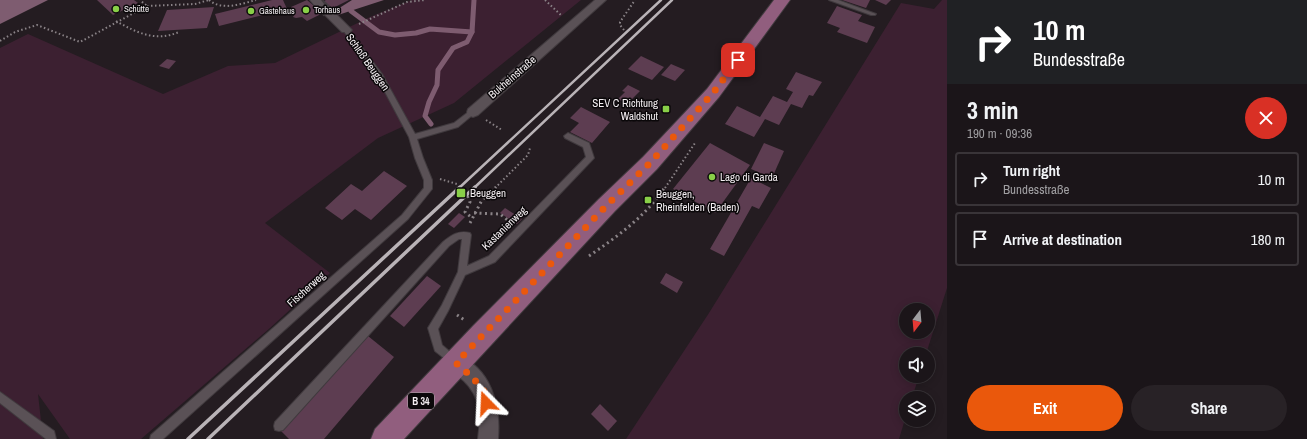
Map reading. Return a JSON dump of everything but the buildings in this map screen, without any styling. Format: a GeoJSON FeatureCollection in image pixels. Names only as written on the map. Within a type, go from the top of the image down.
{"type":"FeatureCollection","features":[{"type":"Feature","properties":{"kind":"main road","name":"B 34"},"geometry":{"type":"LineString","coordinates":[[385,439],[456,363],[650,163],[713,93],[782,0]]}},
{"type":"Feature","properties":{"kind":"street","name":"Bukheinstraße"},"geometry":{"type":"LineString","coordinates":[[473,112],[601,0]]}},
{"type":"Feature","properties":{"kind":"street","name":"Schloß Beuggen"},"geometry":{"type":"LineString","coordinates":[[328,12],[346,30]]}},
{"type":"Feature","properties":{"kind":"street"},"geometry":{"type":"LineString","coordinates":[[456,363],[472,377],[484,391],[490,427],[488,439]]}},
{"type":"Feature","properties":{"kind":"lane"},"geometry":{"type":"LineString","coordinates":[[832,0],[873,14]]}},
{"type":"Feature","properties":{"kind":"lane","name":"Schloß Beuggen"},"geometry":{"type":"LineString","coordinates":[[346,30],[380,76],[413,138]]}},
{"type":"Feature","properties":{"kind":"lane","name":"Bukheinstraße"},"geometry":{"type":"LineString","coordinates":[[413,138],[456,125],[473,112]]}},
{"type":"Feature","properties":{"kind":"lane","name":"Kastanienweg"},"geometry":{"type":"LineString","coordinates":[[462,272],[492,259],[590,158],[586,145],[568,136]]}},
{"type":"Feature","properties":{"kind":"lane","name":"Fischerweg"},"geometry":{"type":"LineString","coordinates":[[155,439],[405,217],[428,189],[428,180],[413,138]]}},
{"type":"Feature","properties":{"kind":"lane"},"geometry":{"type":"LineString","coordinates":[[279,426],[446,244],[457,236],[467,235],[462,272],[445,308],[433,328],[438,348],[456,363]]}},
{"type":"Feature","properties":{"kind":"lane"},"geometry":{"type":"LineString","coordinates":[[0,397],[50,435],[51,439]]}},
{"type":"Feature","properties":{"kind":"path"},"geometry":{"type":"LineString","coordinates":[[140,0],[147,6]]}},
{"type":"Feature","properties":{"kind":"path"},"geometry":{"type":"LineString","coordinates":[[0,40],[14,32],[37,25],[80,42],[116,21],[147,6],[195,4],[209,0],[215,5],[221,6],[256,0]]}},
{"type":"Feature","properties":{"kind":"path"},"geometry":{"type":"LineString","coordinates":[[346,30],[407,2],[425,0]]}},
{"type":"Feature","properties":{"kind":"path"},"geometry":{"type":"LineString","coordinates":[[545,0],[571,25]]}},
{"type":"Feature","properties":{"kind":"path"},"geometry":{"type":"LineString","coordinates":[[624,30],[620,25],[620,22],[635,0]]}},
{"type":"Feature","properties":{"kind":"path"},"geometry":{"type":"LineString","coordinates":[[116,21],[136,33],[162,39],[179,32]]}},
{"type":"Feature","properties":{"kind":"path"},"geometry":{"type":"LineString","coordinates":[[500,214],[487,215],[475,212],[482,200],[528,155],[530,148]]}},
{"type":"Feature","properties":{"kind":"path"},"geometry":{"type":"LineString","coordinates":[[450,181],[457,184]]}},
{"type":"Feature","properties":{"kind":"path"},"geometry":{"type":"LineString","coordinates":[[468,196],[470,202],[465,212],[472,218]]}},
{"type":"Feature","properties":{"kind":"path"},"geometry":{"type":"LineString","coordinates":[[456,314],[463,320]]}},
{"type":"Feature","properties":{"kind":"shaded area"},"geometry":{"type":"Polygon","coordinates":[[[0,0],[48,0],[0,24],[0,0]]]}},
{"type":"Feature","properties":{"kind":"shaded area"},"geometry":{"type":"Polygon","coordinates":[[[352,0],[384,0],[338,15],[333,12],[352,0]]]}},
{"type":"Feature","properties":{"kind":"shaded area"},"geometry":{"type":"Polygon","coordinates":[[[412,0],[581,0],[454,103],[378,138],[265,223],[330,273],[270,328],[141,439],[70,439],[38,394],[43,439],[0,439],[0,48],[28,34],[163,94],[228,66],[275,63],[370,17],[412,0]]]}},
{"type":"Feature","properties":{"kind":"shaded area"},"geometry":{"type":"Polygon","coordinates":[[[942,0],[947,0],[947,288],[935,326],[935,303],[899,303],[899,339],[931,339],[928,347],[899,347],[899,383],[917,383],[914,391],[899,391],[899,427],[903,427],[899,439],[626,439],[709,313],[901,3],[934,9],[942,0]]]}},
{"type":"Feature","properties":{"kind":"waterway"},"geometry":{"type":"LineString","coordinates":[[472,32],[474,0]]}},
{"type":"Feature","properties":{"kind":"waterway"},"geometry":{"type":"LineString","coordinates":[[351,11],[379,32],[395,35],[416,33],[430,29],[472,32]]}},
{"type":"Feature","properties":{"kind":"waterway"},"geometry":{"type":"LineString","coordinates":[[431,124],[425,116],[429,102],[437,85],[438,70],[453,48],[467,42],[472,32]]}},
{"type":"Feature","properties":{"kind":"tunnel"},"geometry":{"type":"LineString","coordinates":[[319,4],[328,12]]}},
{"type":"Feature","properties":{"kind":"railway"},"geometry":{"type":"LineString","coordinates":[[459,188],[661,0]]}},
{"type":"Feature","properties":{"kind":"railway"},"geometry":{"type":"LineString","coordinates":[[474,188],[672,0]]}},
{"type":"Feature","properties":{"kind":"railway"},"geometry":{"type":"LineString","coordinates":[[188,439],[460,187]]}},
{"type":"Feature","properties":{"kind":"railway"},"geometry":{"type":"LineString","coordinates":[[208,439],[475,187]]}},
{"type":"Feature","properties":{"kind":"place","name":"Schütte"},"geometry":{"type":"Point","coordinates":[116,9]}},
{"type":"Feature","properties":{"kind":"place","name":"Torhaus"},"geometry":{"type":"Point","coordinates":[306,10]}},
{"type":"Feature","properties":{"kind":"place","name":"Gästehaus"},"geometry":{"type":"Point","coordinates":[251,11]}},
{"type":"Feature","properties":{"kind":"place","name":"SEV C Richtung Waldshut"},"geometry":{"type":"Point","coordinates":[666,109]}},
{"type":"Feature","properties":{"kind":"place","name":"Lago di Garda"},"geometry":{"type":"Point","coordinates":[712,177]}},
{"type":"Feature","properties":{"kind":"place","name":"Beuggen"},"geometry":{"type":"Point","coordinates":[461,193]}},
{"type":"Feature","properties":{"kind":"place","name":"Beuggen, Rheinfelden (Baden)"},"geometry":{"type":"Point","coordinates":[648,200]}},
{"type":"Feature","properties":{"kind":"route"},"geometry":{"type":"LineString","coordinates":[[486,403],[484,391],[472,377],[456,363],[607,205],[650,163],[713,93],[738,60]]}}]}
